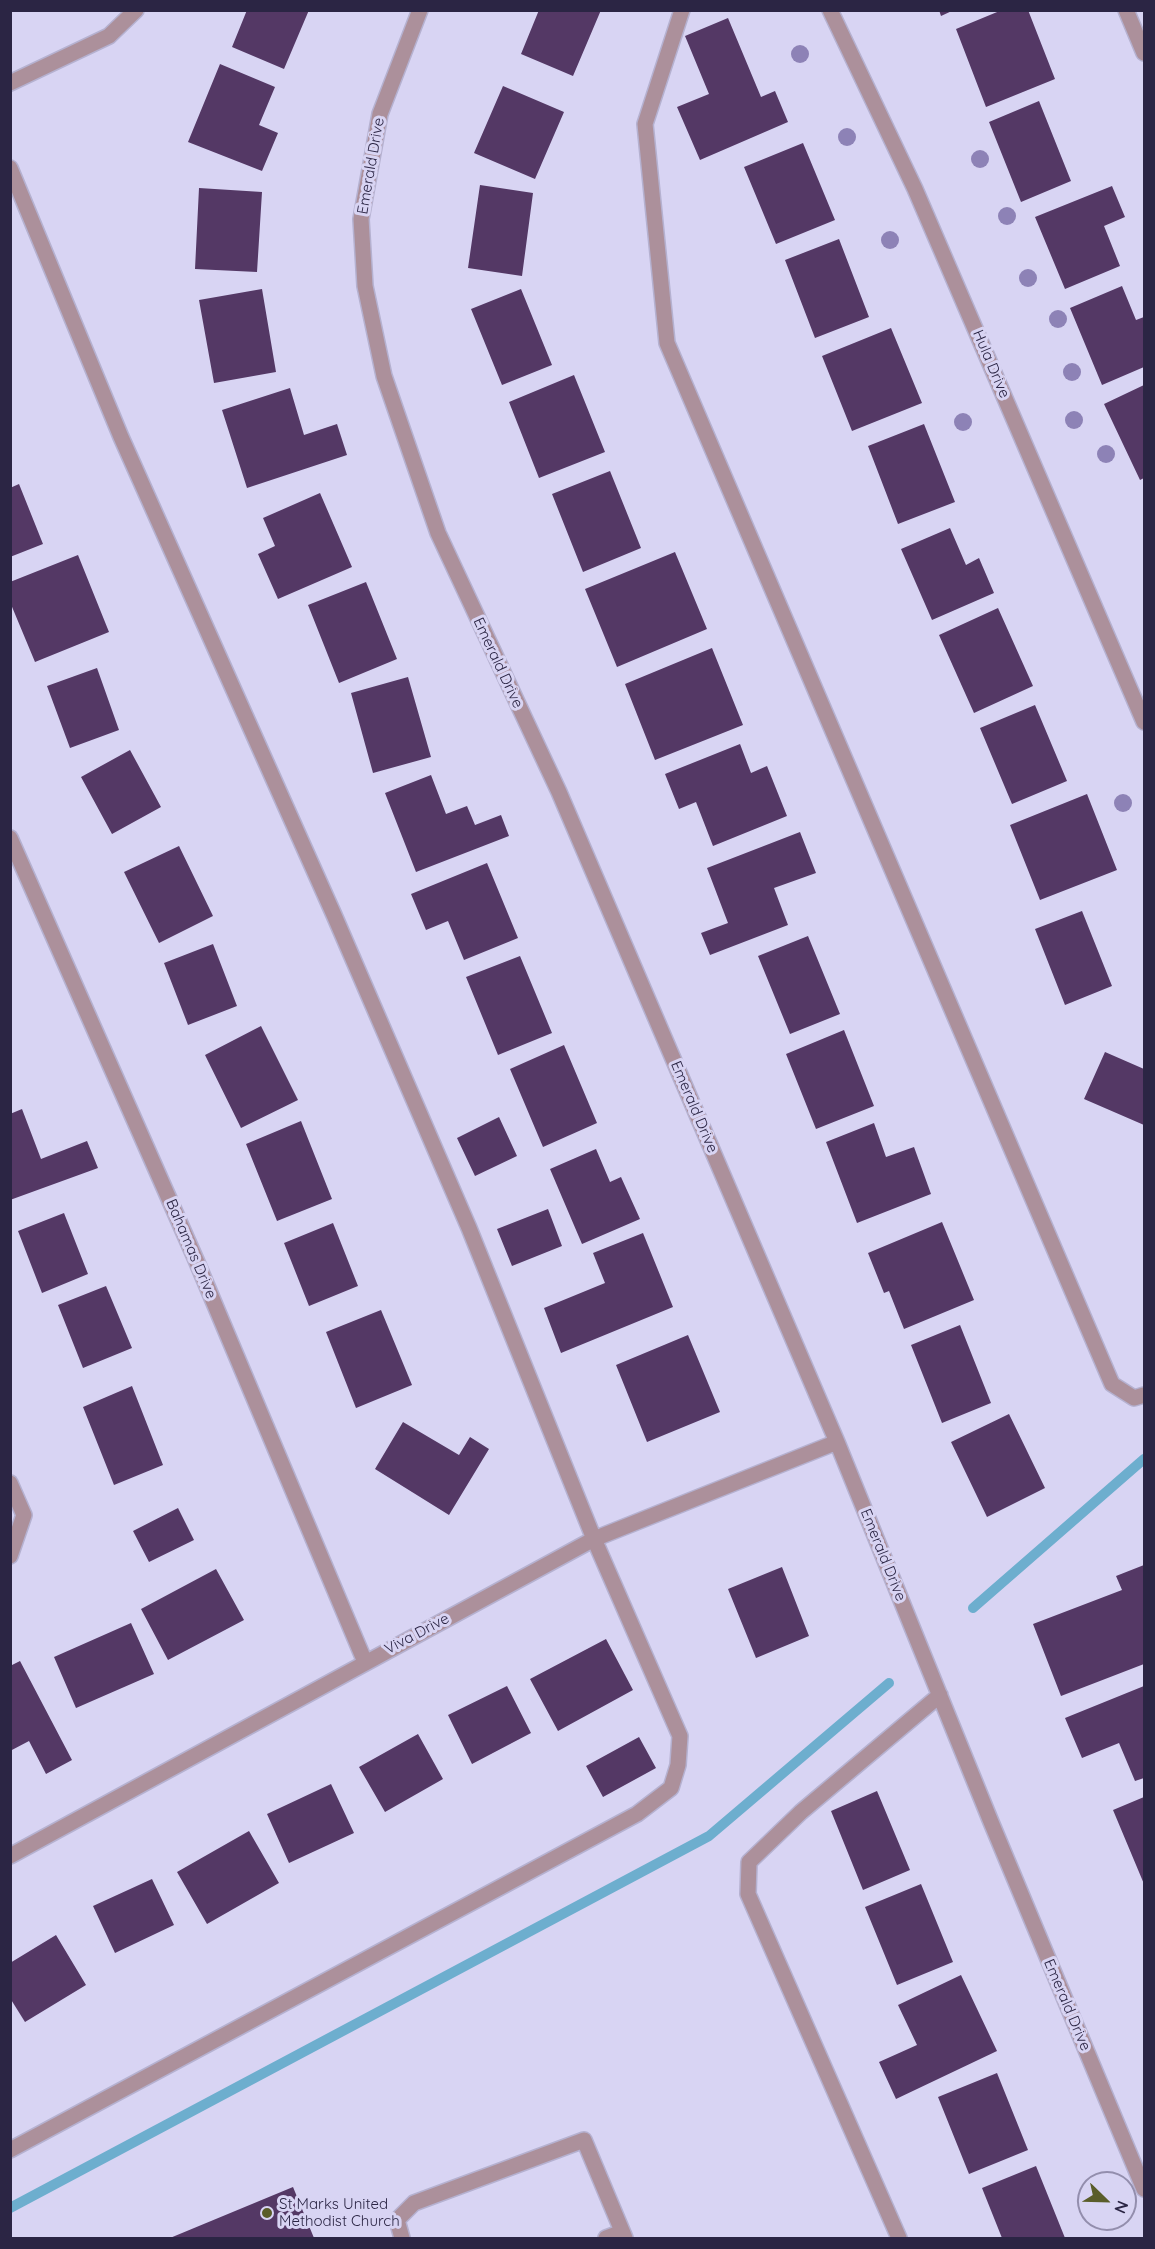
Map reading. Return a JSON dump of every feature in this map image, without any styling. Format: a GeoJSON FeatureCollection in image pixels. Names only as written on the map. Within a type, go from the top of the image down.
{"type":"FeatureCollection","features":[{"type":"Feature","properties":{"kind":"street"},"geometry":{"type":"LineString","coordinates":[[10,82],[109,36],[136,10]]}},
{"type":"Feature","properties":{"kind":"street","name":"Emerald Drive"},"geometry":{"type":"LineString","coordinates":[[420,10],[380,114],[362,219],[365,286],[384,376],[438,533],[559,792],[837,1442],[1144,2189]]}},
{"type":"Feature","properties":{"kind":"street"},"geometry":{"type":"LineString","coordinates":[[682,10],[645,124],[667,343],[1112,1384],[1134,1398],[1144,1395]]}},
{"type":"Feature","properties":{"kind":"street","name":"Hula Drive"},"geometry":{"type":"LineString","coordinates":[[830,10],[915,189],[1144,722]]}},
{"type":"Feature","properties":{"kind":"street"},"geometry":{"type":"LineString","coordinates":[[1126,10],[1144,53]]}},
{"type":"Feature","properties":{"kind":"street"},"geometry":{"type":"LineString","coordinates":[[10,168],[122,437],[334,915],[469,1228],[594,1539],[680,1736],[678,1765],[671,1788],[637,1814],[10,2150]]}},
{"type":"Feature","properties":{"kind":"street","name":"Bahamas Drive"},"geometry":{"type":"LineString","coordinates":[[11,843],[196,1260],[365,1662]]}},
{"type":"Feature","properties":{"kind":"street","name":"Viva Drive"},"geometry":{"type":"LineString","coordinates":[[10,1856],[594,1539],[837,1442]]}},
{"type":"Feature","properties":{"kind":"street"},"geometry":{"type":"LineString","coordinates":[[10,1483],[24,1515],[10,1556]]}},
{"type":"Feature","properties":{"kind":"street"},"geometry":{"type":"LineString","coordinates":[[899,2238],[748,1894],[749,1862],[801,1812],[940,1695]]}},
{"type":"Feature","properties":{"kind":"street"},"geometry":{"type":"LineString","coordinates":[[402,2238],[397,2220],[414,2204],[584,2140],[623,2235],[606,2238]]}},
{"type":"Feature","properties":{"kind":"building"},"geometry":{"type":"Polygon","coordinates":[[[247,10],[309,10],[284,69],[232,47],[247,10]]]}},
{"type":"Feature","properties":{"kind":"building"},"geometry":{"type":"Polygon","coordinates":[[[539,10],[601,10],[573,76],[521,54],[539,10]]]}},
{"type":"Feature","properties":{"kind":"building"},"geometry":{"type":"Polygon","coordinates":[[[939,10],[954,10],[941,16],[939,10]]]}},
{"type":"Feature","properties":{"kind":"building"},"geometry":{"type":"Polygon","coordinates":[[[1002,10],[1028,10],[1055,79],[986,107],[956,29],[1002,10]]]}},
{"type":"Feature","properties":{"kind":"building"},"geometry":{"type":"Polygon","coordinates":[[[728,18],[761,97],[775,91],[788,122],[700,160],[677,107],[709,94],[685,36],[728,18]]]}},
{"type":"Feature","properties":{"kind":"building"},"geometry":{"type":"Polygon","coordinates":[[[220,64],[275,87],[259,125],[278,133],[262,171],[188,142],[220,64]]]}},
{"type":"Feature","properties":{"kind":"building"},"geometry":{"type":"Polygon","coordinates":[[[503,86],[564,112],[535,179],[474,153],[503,86]]]}},
{"type":"Feature","properties":{"kind":"building"},"geometry":{"type":"Polygon","coordinates":[[[1039,101],[1071,181],[1021,202],[989,122],[1039,101]]]}},
{"type":"Feature","properties":{"kind":"building"},"geometry":{"type":"Polygon","coordinates":[[[803,143],[835,220],[776,244],[744,167],[803,143]]]}},
{"type":"Feature","properties":{"kind":"building"},"geometry":{"type":"Polygon","coordinates":[[[480,185],[533,193],[522,276],[468,268],[480,185]]]}},
{"type":"Feature","properties":{"kind":"building"},"geometry":{"type":"Polygon","coordinates":[[[1112,186],[1125,217],[1104,226],[1120,266],[1065,289],[1035,217],[1112,186]]]}},
{"type":"Feature","properties":{"kind":"building"},"geometry":{"type":"Polygon","coordinates":[[[199,188],[262,192],[257,272],[195,269],[199,188]]]}},
{"type":"Feature","properties":{"kind":"building"},"geometry":{"type":"Polygon","coordinates":[[[839,239],[869,317],[815,338],[785,260],[839,239]]]}},
{"type":"Feature","properties":{"kind":"building"},"geometry":{"type":"Polygon","coordinates":[[[1122,286],[1136,320],[1144,317],[1144,367],[1102,385],[1070,308],[1122,286]]]}},
{"type":"Feature","properties":{"kind":"building"},"geometry":{"type":"Polygon","coordinates":[[[262,289],[276,372],[214,383],[199,300],[262,289]]]}},
{"type":"Feature","properties":{"kind":"building"},"geometry":{"type":"Polygon","coordinates":[[[521,289],[552,365],[502,385],[471,309],[521,289]]]}},
{"type":"Feature","properties":{"kind":"building"},"geometry":{"type":"Polygon","coordinates":[[[891,328],[922,403],[852,431],[822,356],[891,328]]]}},
{"type":"Feature","properties":{"kind":"building"},"geometry":{"type":"Polygon","coordinates":[[[574,375],[605,452],[539,478],[509,402],[574,375]]]}},
{"type":"Feature","properties":{"kind":"building"},"geometry":{"type":"Polygon","coordinates":[[[1144,385],[1144,478],[1140,480],[1104,404],[1144,385]]]}},
{"type":"Feature","properties":{"kind":"building"},"geometry":{"type":"Polygon","coordinates":[[[290,388],[304,435],[337,424],[347,455],[247,488],[222,410],[290,388]]]}},
{"type":"Feature","properties":{"kind":"building"},"geometry":{"type":"Polygon","coordinates":[[[924,424],[955,502],[898,524],[868,446],[924,424]]]}},
{"type":"Feature","properties":{"kind":"building"},"geometry":{"type":"Polygon","coordinates":[[[610,471],[641,548],[583,572],[552,494],[610,471]]]}},
{"type":"Feature","properties":{"kind":"building"},"geometry":{"type":"Polygon","coordinates":[[[19,484],[43,544],[10,557],[10,488],[19,484]]]}},
{"type":"Feature","properties":{"kind":"building"},"geometry":{"type":"Polygon","coordinates":[[[320,493],[352,567],[278,599],[258,554],[275,546],[263,518],[320,493]]]}},
{"type":"Feature","properties":{"kind":"building"},"geometry":{"type":"Polygon","coordinates":[[[950,528],[966,565],[979,558],[994,593],[932,620],[901,549],[950,528]]]}},
{"type":"Feature","properties":{"kind":"building"},"geometry":{"type":"Polygon","coordinates":[[[675,552],[707,629],[617,667],[585,589],[675,552]]]}},
{"type":"Feature","properties":{"kind":"building"},"geometry":{"type":"Polygon","coordinates":[[[78,555],[109,632],[35,662],[10,602],[10,582],[78,555]]]}},
{"type":"Feature","properties":{"kind":"building"},"geometry":{"type":"Polygon","coordinates":[[[366,582],[397,659],[339,683],[308,605],[366,582]]]}},
{"type":"Feature","properties":{"kind":"building"},"geometry":{"type":"Polygon","coordinates":[[[998,608],[1033,686],[974,713],[939,635],[998,608]]]}},
{"type":"Feature","properties":{"kind":"building"},"geometry":{"type":"Polygon","coordinates":[[[712,648],[743,725],[655,760],[625,684],[712,648]]]}},
{"type":"Feature","properties":{"kind":"building"},"geometry":{"type":"Polygon","coordinates":[[[97,668],[119,730],[70,748],[47,686],[97,668]]]}},
{"type":"Feature","properties":{"kind":"building"},"geometry":{"type":"Polygon","coordinates":[[[408,677],[431,757],[373,773],[351,693],[408,677]]]}},
{"type":"Feature","properties":{"kind":"building"},"geometry":{"type":"Polygon","coordinates":[[[1035,705],[1067,781],[1012,804],[980,728],[1035,705]]]}},
{"type":"Feature","properties":{"kind":"building"},"geometry":{"type":"Polygon","coordinates":[[[740,744],[751,773],[767,766],[787,816],[713,846],[696,802],[679,809],[665,774],[740,744]]]}},
{"type":"Feature","properties":{"kind":"building"},"geometry":{"type":"Polygon","coordinates":[[[130,750],[161,807],[112,834],[81,777],[130,750]]]}},
{"type":"Feature","properties":{"kind":"building"},"geometry":{"type":"Polygon","coordinates":[[[431,775],[446,814],[467,806],[475,825],[501,815],[509,836],[416,872],[385,793],[431,775]]]}},
{"type":"Feature","properties":{"kind":"building"},"geometry":{"type":"Polygon","coordinates":[[[1087,794],[1117,870],[1040,900],[1010,825],[1087,794]]]}},
{"type":"Feature","properties":{"kind":"building"},"geometry":{"type":"Polygon","coordinates":[[[800,832],[816,873],[774,888],[788,925],[710,955],[701,933],[728,923],[707,868],[800,832]]]}},
{"type":"Feature","properties":{"kind":"building"},"geometry":{"type":"Polygon","coordinates":[[[179,846],[213,916],[159,943],[124,872],[179,846]]]}},
{"type":"Feature","properties":{"kind":"building"},"geometry":{"type":"Polygon","coordinates":[[[487,863],[518,938],[464,960],[448,921],[426,930],[411,894],[487,863]]]}},
{"type":"Feature","properties":{"kind":"building"},"geometry":{"type":"Polygon","coordinates":[[[1082,911],[1112,986],[1065,1005],[1035,929],[1082,911]]]}},
{"type":"Feature","properties":{"kind":"building"},"geometry":{"type":"Polygon","coordinates":[[[808,936],[840,1014],[790,1034],[758,956],[808,936]]]}},
{"type":"Feature","properties":{"kind":"building"},"geometry":{"type":"Polygon","coordinates":[[[213,944],[237,1006],[188,1025],[164,963],[213,944]]]}},
{"type":"Feature","properties":{"kind":"building"},"geometry":{"type":"Polygon","coordinates":[[[520,956],[552,1033],[498,1055],[466,977],[520,956]]]}},
{"type":"Feature","properties":{"kind":"building"},"geometry":{"type":"Polygon","coordinates":[[[261,1026],[298,1100],[241,1128],[205,1055],[261,1026]]]}},
{"type":"Feature","properties":{"kind":"building"},"geometry":{"type":"Polygon","coordinates":[[[844,1030],[874,1106],[816,1129],[786,1054],[844,1030]]]}},
{"type":"Feature","properties":{"kind":"building"},"geometry":{"type":"Polygon","coordinates":[[[564,1045],[597,1123],[543,1147],[510,1069],[564,1045]]]}},
{"type":"Feature","properties":{"kind":"building"},"geometry":{"type":"Polygon","coordinates":[[[1105,1052],[1144,1069],[1144,1125],[1084,1099],[1105,1052]]]}},
{"type":"Feature","properties":{"kind":"building"},"geometry":{"type":"Polygon","coordinates":[[[22,1109],[41,1159],[87,1141],[98,1168],[10,1200],[10,1114],[22,1109]]]}},
{"type":"Feature","properties":{"kind":"building"},"geometry":{"type":"Polygon","coordinates":[[[499,1117],[517,1156],[475,1176],[457,1138],[499,1117]]]}},
{"type":"Feature","properties":{"kind":"building"},"geometry":{"type":"Polygon","coordinates":[[[301,1121],[332,1199],[277,1221],[246,1144],[301,1121]]]}},
{"type":"Feature","properties":{"kind":"building"},"geometry":{"type":"Polygon","coordinates":[[[874,1123],[886,1157],[914,1147],[931,1194],[857,1223],[826,1142],[874,1123]]]}},
{"type":"Feature","properties":{"kind":"building"},"geometry":{"type":"Polygon","coordinates":[[[596,1149],[610,1182],[621,1177],[640,1219],[582,1244],[550,1169],[596,1149]]]}},
{"type":"Feature","properties":{"kind":"building"},"geometry":{"type":"Polygon","coordinates":[[[548,1209],[562,1246],[512,1266],[497,1229],[548,1209]]]}},
{"type":"Feature","properties":{"kind":"building"},"geometry":{"type":"Polygon","coordinates":[[[64,1213],[88,1274],[42,1293],[18,1231],[64,1213]]]}},
{"type":"Feature","properties":{"kind":"building"},"geometry":{"type":"Polygon","coordinates":[[[942,1222],[974,1300],[904,1329],[889,1291],[884,1293],[868,1253],[942,1222]]]}},
{"type":"Feature","properties":{"kind":"building"},"geometry":{"type":"Polygon","coordinates":[[[333,1223],[358,1286],[309,1306],[284,1243],[333,1223]]]}},
{"type":"Feature","properties":{"kind":"building"},"geometry":{"type":"Polygon","coordinates":[[[643,1233],[673,1307],[561,1353],[544,1308],[605,1283],[593,1253],[643,1233]]]}},
{"type":"Feature","properties":{"kind":"building"},"geometry":{"type":"Polygon","coordinates":[[[106,1286],[132,1348],[83,1368],[58,1305],[106,1286]]]}},
{"type":"Feature","properties":{"kind":"building"},"geometry":{"type":"Polygon","coordinates":[[[381,1310],[412,1385],[356,1408],[326,1332],[381,1310]]]}},
{"type":"Feature","properties":{"kind":"building"},"geometry":{"type":"Polygon","coordinates":[[[960,1325],[991,1403],[942,1423],[911,1345],[960,1325]]]}},
{"type":"Feature","properties":{"kind":"building"},"geometry":{"type":"Polygon","coordinates":[[[688,1335],[720,1412],[647,1442],[616,1365],[688,1335]]]}},
{"type":"Feature","properties":{"kind":"building"},"geometry":{"type":"Polygon","coordinates":[[[132,1386],[163,1465],[114,1485],[83,1407],[132,1386]]]}},
{"type":"Feature","properties":{"kind":"building"},"geometry":{"type":"Polygon","coordinates":[[[1009,1414],[1045,1488],[987,1517],[951,1442],[1009,1414]]]}},
{"type":"Feature","properties":{"kind":"building"},"geometry":{"type":"Polygon","coordinates":[[[403,1422],[459,1455],[470,1437],[489,1449],[449,1515],[375,1469],[403,1422]]]}},
{"type":"Feature","properties":{"kind":"building"},"geometry":{"type":"Polygon","coordinates":[[[178,1508],[194,1540],[149,1562],[133,1531],[178,1508]]]}},
{"type":"Feature","properties":{"kind":"building"},"geometry":{"type":"Polygon","coordinates":[[[1144,1565],[1144,1664],[1061,1696],[1033,1624],[1122,1590],[1116,1576],[1144,1565]]]}},
{"type":"Feature","properties":{"kind":"building"},"geometry":{"type":"Polygon","coordinates":[[[782,1567],[809,1636],[756,1658],[728,1589],[782,1567]]]}},
{"type":"Feature","properties":{"kind":"building"},"geometry":{"type":"Polygon","coordinates":[[[216,1569],[244,1620],[168,1660],[141,1609],[216,1569]]]}},
{"type":"Feature","properties":{"kind":"building"},"geometry":{"type":"Polygon","coordinates":[[[131,1623],[154,1674],[76,1708],[54,1657],[131,1623]]]}},
{"type":"Feature","properties":{"kind":"building"},"geometry":{"type":"Polygon","coordinates":[[[606,1639],[633,1690],[558,1731],[530,1679],[606,1639]]]}},
{"type":"Feature","properties":{"kind":"building"},"geometry":{"type":"Polygon","coordinates":[[[20,1661],[72,1760],[46,1774],[29,1741],[10,1751],[10,1666],[20,1661]]]}},
{"type":"Feature","properties":{"kind":"building"},"geometry":{"type":"Polygon","coordinates":[[[507,1686],[531,1733],[472,1764],[448,1715],[507,1686]]]}},
{"type":"Feature","properties":{"kind":"building"},"geometry":{"type":"Polygon","coordinates":[[[1144,1686],[1144,1778],[1135,1781],[1119,1743],[1082,1758],[1065,1718],[1144,1686]]]}},
{"type":"Feature","properties":{"kind":"building"},"geometry":{"type":"Polygon","coordinates":[[[418,1734],[443,1779],[385,1812],[359,1767],[418,1734]]]}},
{"type":"Feature","properties":{"kind":"building"},"geometry":{"type":"Polygon","coordinates":[[[639,1737],[656,1768],[603,1797],[586,1766],[639,1737]]]}},
{"type":"Feature","properties":{"kind":"building"},"geometry":{"type":"Polygon","coordinates":[[[331,1784],[354,1833],[289,1863],[267,1814],[331,1784]]]}},
{"type":"Feature","properties":{"kind":"building"},"geometry":{"type":"Polygon","coordinates":[[[877,1791],[910,1870],[863,1890],[831,1811],[877,1791]]]}},
{"type":"Feature","properties":{"kind":"building"},"geometry":{"type":"Polygon","coordinates":[[[1144,1797],[1144,1884],[1113,1810],[1144,1797]]]}},
{"type":"Feature","properties":{"kind":"building"},"geometry":{"type":"Polygon","coordinates":[[[249,1831],[279,1883],[207,1924],[177,1872],[249,1831]]]}},
{"type":"Feature","properties":{"kind":"building"},"geometry":{"type":"Polygon","coordinates":[[[152,1879],[174,1925],[115,1953],[93,1906],[152,1879]]]}},
{"type":"Feature","properties":{"kind":"building"},"geometry":{"type":"Polygon","coordinates":[[[921,1884],[953,1962],[897,1985],[865,1907],[921,1884]]]}},
{"type":"Feature","properties":{"kind":"building"},"geometry":{"type":"Polygon","coordinates":[[[56,1935],[86,1985],[25,2022],[10,1998],[10,1963],[56,1935]]]}},
{"type":"Feature","properties":{"kind":"building"},"geometry":{"type":"Polygon","coordinates":[[[961,1975],[997,2051],[896,2099],[879,2062],[917,2045],[898,2005],[961,1975]]]}},
{"type":"Feature","properties":{"kind":"building"},"geometry":{"type":"Polygon","coordinates":[[[997,2073],[1028,2150],[969,2174],[938,2097],[997,2073]]]}},
{"type":"Feature","properties":{"kind":"building"},"geometry":{"type":"Polygon","coordinates":[[[1036,2166],[1065,2238],[1002,2238],[982,2188],[1036,2166]]]}},
{"type":"Feature","properties":{"kind":"building","name":"St Marks United Methodist Church"},"geometry":{"type":"Polygon","coordinates":[[[293,2187],[314,2238],[170,2238],[293,2187]]]}},
{"type":"Feature","properties":{"kind":"waterway"},"geometry":{"type":"LineString","coordinates":[[973,1608],[1144,1459]]}},
{"type":"Feature","properties":{"kind":"waterway"},"geometry":{"type":"LineString","coordinates":[[10,2208],[709,1836],[889,1683]]}},
{"type":"Feature","properties":{"kind":"place","name":"St Marks United Methodist Church"},"geometry":{"type":"Point","coordinates":[267,2213]}}]}
